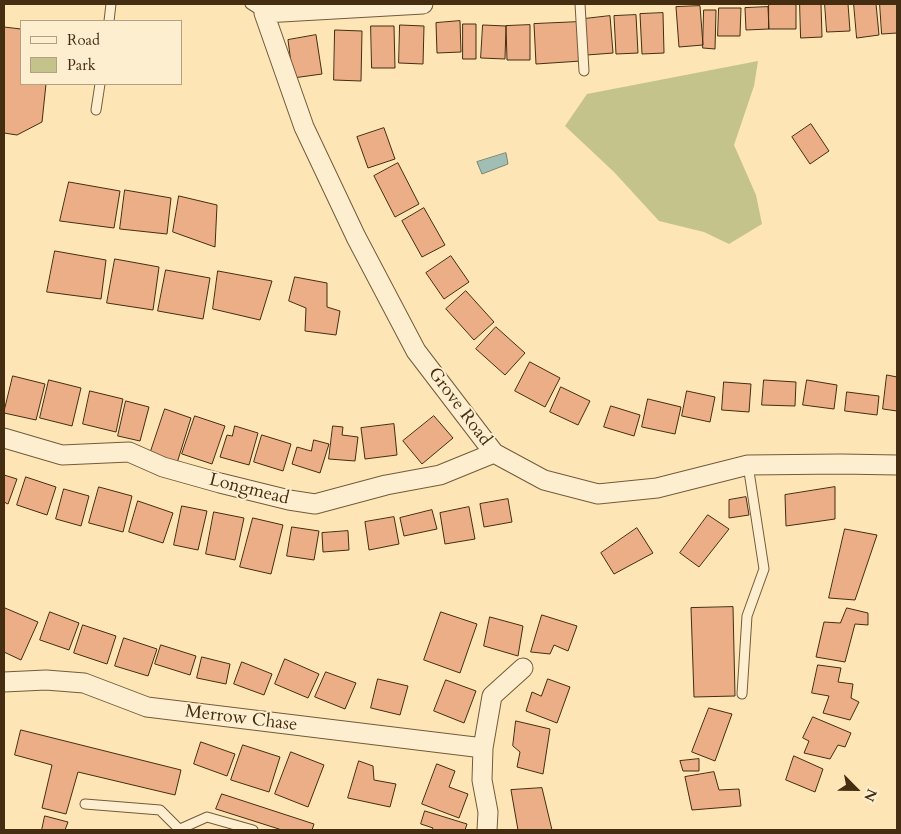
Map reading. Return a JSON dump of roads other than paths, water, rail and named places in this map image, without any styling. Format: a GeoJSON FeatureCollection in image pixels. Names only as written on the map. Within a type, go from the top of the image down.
{"type":"FeatureCollection","features":[{"type":"Feature","properties":{"kind":"street"},"geometry":{"type":"LineString","coordinates":[[255,7],[423,4]]}},
{"type":"Feature","properties":{"kind":"street","name":"Grove Road"},"geometry":{"type":"LineString","coordinates":[[255,7],[304,127],[356,237],[416,351],[494,453],[544,480],[598,494],[657,488],[748,465],[897,465]]}},
{"type":"Feature","properties":{"kind":"street","name":"Longmead"},"geometry":{"type":"LineString","coordinates":[[4,438],[62,455],[129,452],[163,467],[289,500],[315,504],[386,485],[440,475],[494,453]]}},
{"type":"Feature","properties":{"kind":"street"},"geometry":{"type":"LineString","coordinates":[[487,830],[488,812],[482,780],[483,748],[492,696],[523,668]]}},
{"type":"Feature","properties":{"kind":"street","name":"Merrow Chase"},"geometry":{"type":"LineString","coordinates":[[4,682],[46,680],[84,683],[147,707],[483,748]]}},
{"type":"Feature","properties":{"kind":"lane"},"geometry":{"type":"LineString","coordinates":[[108,20],[111,4]]}},
{"type":"Feature","properties":{"kind":"lane"},"geometry":{"type":"LineString","coordinates":[[580,4],[584,71]]}},
{"type":"Feature","properties":{"kind":"lane"},"geometry":{"type":"LineString","coordinates":[[96,110],[100,85]]}},
{"type":"Feature","properties":{"kind":"lane"},"geometry":{"type":"LineString","coordinates":[[742,694],[748,616],[764,569],[748,465]]}},
{"type":"Feature","properties":{"kind":"lane"},"geometry":{"type":"LineString","coordinates":[[85,804],[160,810],[180,830],[207,817],[253,830]]}},
{"type":"Feature","properties":{"kind":"water"},"geometry":{"type":"Polygon","coordinates":[[[506,153],[508,164],[482,174],[477,162],[506,153]]]}}]}
